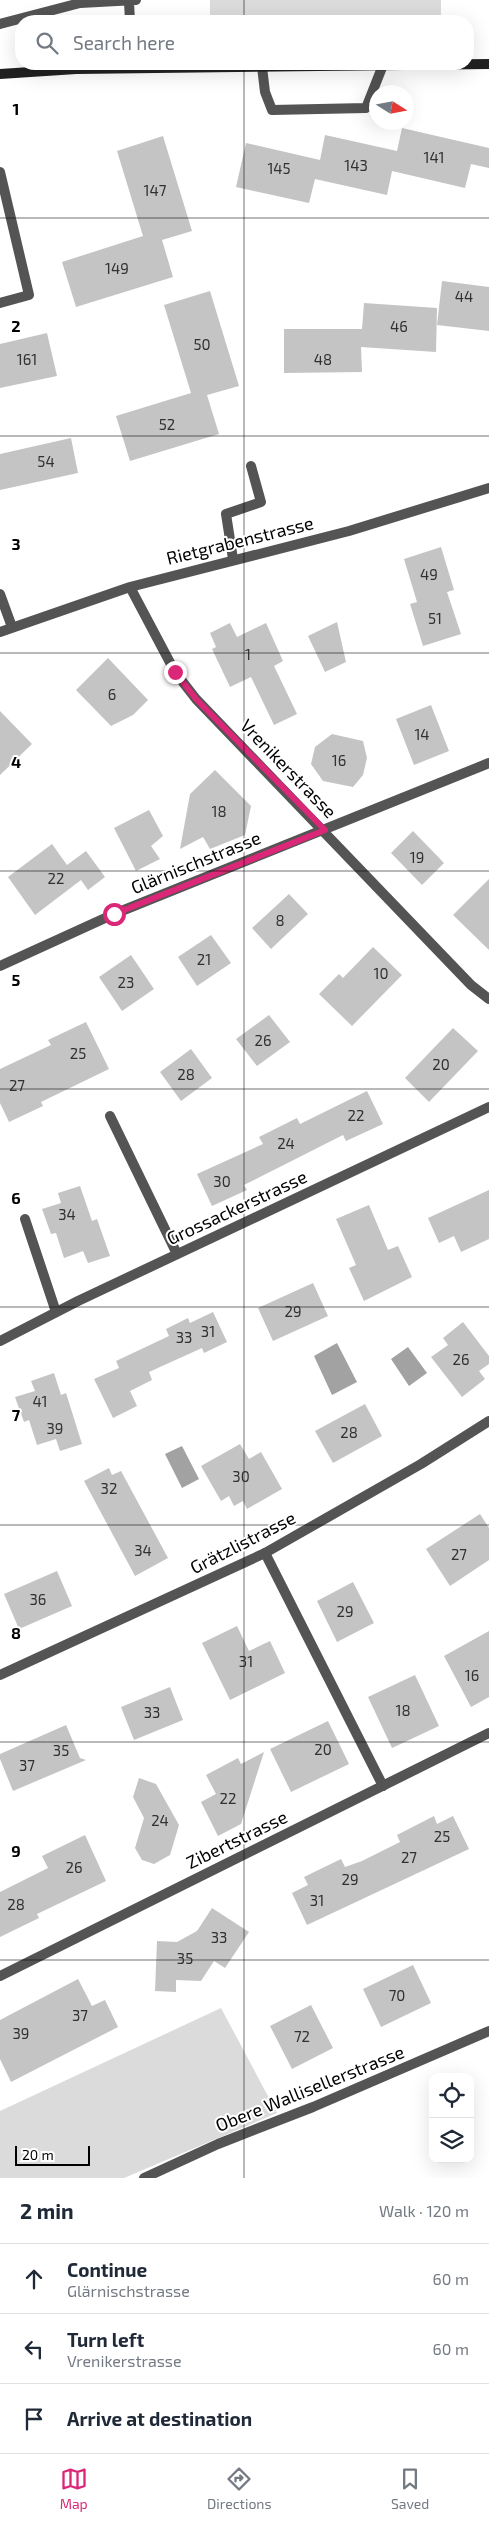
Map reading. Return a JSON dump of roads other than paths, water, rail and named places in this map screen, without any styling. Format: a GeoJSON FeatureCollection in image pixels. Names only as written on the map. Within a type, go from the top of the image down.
{"type":"FeatureCollection","features":[{"type":"Feature","properties":{"kind":"main road"},"geometry":{"type":"LineString","coordinates":[[474,64],[489,64]]}},
{"type":"Feature","properties":{"kind":"main road"},"geometry":{"type":"LineString","coordinates":[[0,74],[66,70]]}},
{"type":"Feature","properties":{"kind":"street"},"geometry":{"type":"LineString","coordinates":[[36,15],[80,4],[132,1],[131,15]]}},
{"type":"Feature","properties":{"kind":"street"},"geometry":{"type":"LineString","coordinates":[[0,24],[15,20]]}},
{"type":"Feature","properties":{"kind":"street"},"geometry":{"type":"LineString","coordinates":[[262,70],[265,92],[272,110],[366,108],[381,70]]}},
{"type":"Feature","properties":{"kind":"street"},"geometry":{"type":"LineString","coordinates":[[0,172],[29,295],[0,303]]}},
{"type":"Feature","properties":{"kind":"street"},"geometry":{"type":"LineString","coordinates":[[232,559],[226,514],[261,502],[250,466]]}},
{"type":"Feature","properties":{"kind":"street","name":"Rietgrabenstrasse"},"geometry":{"type":"LineString","coordinates":[[0,632],[130,587],[232,559],[348,531],[489,488]]}},
{"type":"Feature","properties":{"kind":"street","name":"Vrenikerstrasse"},"geometry":{"type":"LineString","coordinates":[[130,587],[175,672],[196,699],[325,830],[471,985],[489,999]]}},
{"type":"Feature","properties":{"kind":"street"},"geometry":{"type":"LineString","coordinates":[[0,594],[12,627]]}},
{"type":"Feature","properties":{"kind":"street","name":"Glärnischstrasse"},"geometry":{"type":"LineString","coordinates":[[0,966],[114,914],[489,763]]}},
{"type":"Feature","properties":{"kind":"street","name":"Grossackerstrasse"},"geometry":{"type":"LineString","coordinates":[[0,1341],[177,1254],[489,1107]]}},
{"type":"Feature","properties":{"kind":"street"},"geometry":{"type":"LineString","coordinates":[[110,1116],[177,1254]]}},
{"type":"Feature","properties":{"kind":"street"},"geometry":{"type":"LineString","coordinates":[[25,1219],[56,1312]]}},
{"type":"Feature","properties":{"kind":"street","name":"Grätzlistrasse"},"geometry":{"type":"LineString","coordinates":[[0,1675],[265,1554],[421,1464],[489,1421]]}},
{"type":"Feature","properties":{"kind":"street"},"geometry":{"type":"LineString","coordinates":[[265,1554],[383,1786]]}},
{"type":"Feature","properties":{"kind":"street","name":"Zibertstrasse"},"geometry":{"type":"LineString","coordinates":[[0,1976],[489,1733]]}},
{"type":"Feature","properties":{"kind":"street","name":"Obere Wallisellerstrasse"},"geometry":{"type":"LineString","coordinates":[[144,2178],[218,2144],[313,2107],[489,2031]]}}]}
